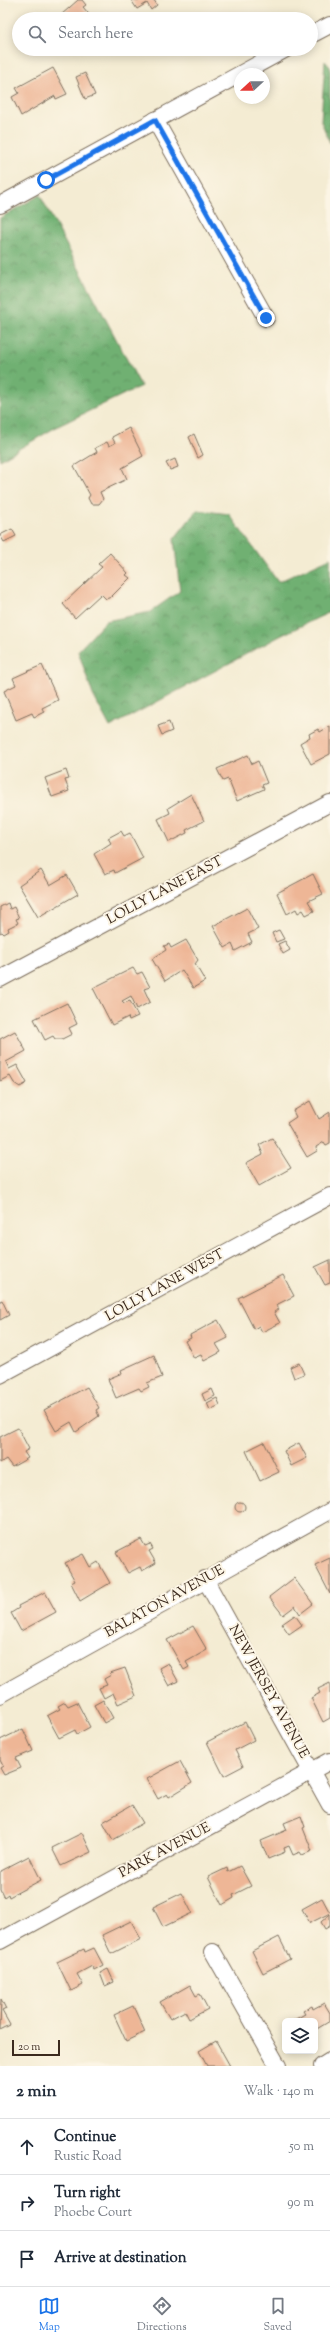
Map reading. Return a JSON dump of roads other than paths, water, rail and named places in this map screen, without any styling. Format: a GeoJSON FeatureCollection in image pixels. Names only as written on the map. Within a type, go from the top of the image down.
{"type":"FeatureCollection","features":[{"type":"Feature","properties":{"kind":"street"},"geometry":{"type":"LineString","coordinates":[[318,31],[330,25]]}},
{"type":"Feature","properties":{"kind":"street"},"geometry":{"type":"LineString","coordinates":[[0,205],[273,56]]}},
{"type":"Feature","properties":{"kind":"street"},"geometry":{"type":"LineString","coordinates":[[155,120],[266,318]]}},
{"type":"Feature","properties":{"kind":"street","name":"LOLLY LANE EAST"},"geometry":{"type":"LineString","coordinates":[[0,979],[330,803]]}},
{"type":"Feature","properties":{"kind":"street","name":"LOLLY LANE WEST"},"geometry":{"type":"LineString","coordinates":[[0,1375],[330,1196]]}},
{"type":"Feature","properties":{"kind":"street","name":"BALATON AVENUE"},"geometry":{"type":"LineString","coordinates":[[0,1695],[205,1579],[330,1511]]}},
{"type":"Feature","properties":{"kind":"street","name":"NEW JERSEY AVENUE"},"geometry":{"type":"LineString","coordinates":[[205,1579],[330,1804]]}},
{"type":"Feature","properties":{"kind":"street","name":"PARK AVENUE"},"geometry":{"type":"LineString","coordinates":[[2,1935],[330,1762]]}},
{"type":"Feature","properties":{"kind":"street"},"geometry":{"type":"LineString","coordinates":[[213,1952],[278,2066]]}},
{"type":"Feature","properties":{"kind":"street"},"geometry":{"type":"LineString","coordinates":[[322,2066],[330,2062]]}}]}
